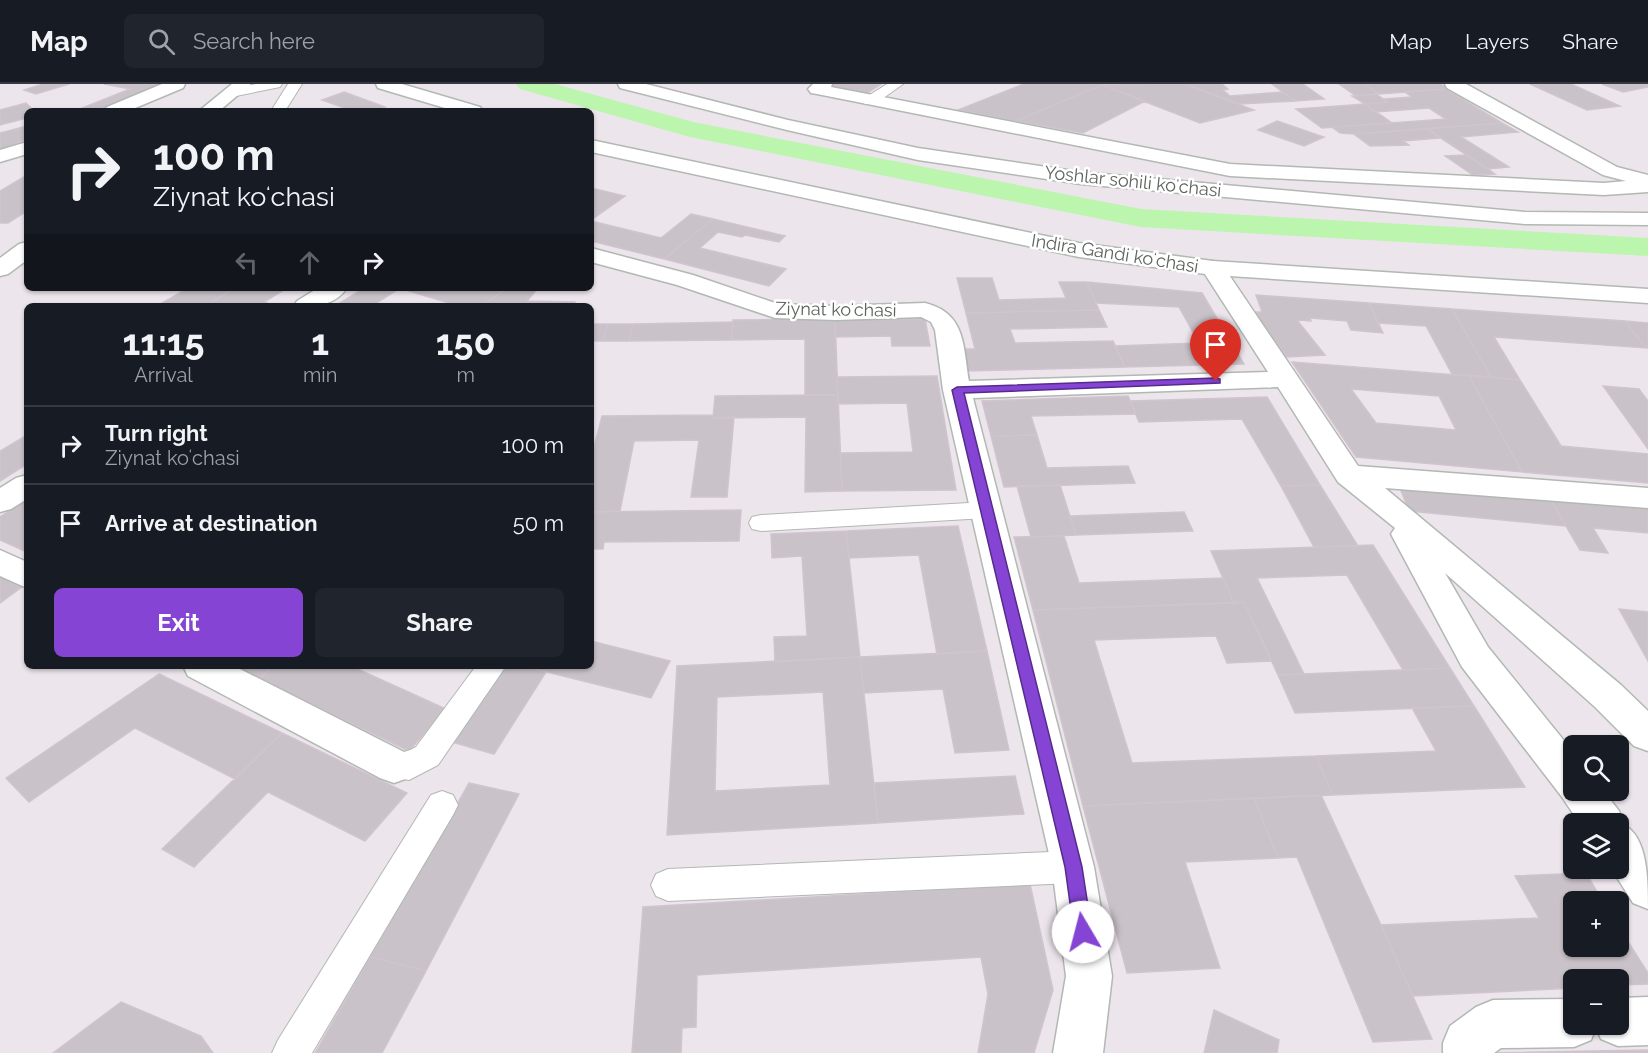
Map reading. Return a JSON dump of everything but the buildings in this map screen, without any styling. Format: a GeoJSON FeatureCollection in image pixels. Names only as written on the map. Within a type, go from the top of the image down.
{"type":"FeatureCollection","features":[{"type":"Feature","properties":{"kind":"street"},"geometry":{"type":"LineString","coordinates":[[120,108],[177,84]]}},
{"type":"Feature","properties":{"kind":"street"},"geometry":{"type":"LineString","coordinates":[[384,84],[464,108]]}},
{"type":"Feature","properties":{"kind":"street","name":"Yoshlar sohili koʻchasi"},"geometry":{"type":"LineString","coordinates":[[626,84],[787,125],[918,154],[1081,178],[1525,218],[1648,219]]}},
{"type":"Feature","properties":{"kind":"street"},"geometry":{"type":"LineString","coordinates":[[824,84],[817,88],[870,101],[1230,170],[1604,189],[1648,184]]}},
{"type":"Feature","properties":{"kind":"street"},"geometry":{"type":"LineString","coordinates":[[1453,84],[1610,171],[1648,184]]}},
{"type":"Feature","properties":{"kind":"street"},"geometry":{"type":"LineString","coordinates":[[211,108],[237,89]]}},
{"type":"Feature","properties":{"kind":"street","name":"Indira Gandi koʻchasi"},"geometry":{"type":"LineString","coordinates":[[594,147],[1079,250],[1213,268],[1648,296]]}},
{"type":"Feature","properties":{"kind":"street"},"geometry":{"type":"LineString","coordinates":[[0,156],[24,149]]}},
{"type":"Feature","properties":{"kind":"street"},"geometry":{"type":"LineString","coordinates":[[0,269],[24,251]]}},
{"type":"Feature","properties":{"kind":"street","name":"Ziynat koʻchasi"},"geometry":{"type":"LineString","coordinates":[[594,256],[685,280],[775,311],[836,313],[925,310],[940,317],[948,330],[957,390],[1074,867],[1089,976],[1078,1053]]}},
{"type":"Feature","properties":{"kind":"street"},"geometry":{"type":"LineString","coordinates":[[1213,268],[1349,475],[1393,509],[1608,696],[1648,735]]}},
{"type":"Feature","properties":{"kind":"street"},"geometry":{"type":"LineString","coordinates":[[311,303],[330,291]]}},
{"type":"Feature","properties":{"kind":"street"},"geometry":{"type":"LineString","coordinates":[[957,390],[1286,379]]}},
{"type":"Feature","properties":{"kind":"street"},"geometry":{"type":"LineString","coordinates":[[1349,475],[1648,498]]}},
{"type":"Feature","properties":{"kind":"street"},"geometry":{"type":"LineString","coordinates":[[0,502],[24,486]]}},
{"type":"Feature","properties":{"kind":"street"},"geometry":{"type":"LineString","coordinates":[[1393,509],[1475,657],[1563,770]]}},
{"type":"Feature","properties":{"kind":"street"},"geometry":{"type":"LineString","coordinates":[[0,562],[24,574]]}},
{"type":"Feature","properties":{"kind":"street"},"geometry":{"type":"LineString","coordinates":[[207,669],[394,766]]}},
{"type":"Feature","properties":{"kind":"street"},"geometry":{"type":"LineString","coordinates":[[1586,801],[1596,813]]}},
{"type":"Feature","properties":{"kind":"street"},"geometry":{"type":"LineString","coordinates":[[1629,859],[1648,888]]}},
{"type":"Feature","properties":{"kind":"street"},"geometry":{"type":"LineString","coordinates":[[1629,1022],[1648,1021]]}},
{"type":"Feature","properties":{"kind":"street"},"geometry":{"type":"LineString","coordinates":[[1468,1053],[1467,1043],[1493,1024],[1563,1023]]}},
{"type":"Feature","properties":{"kind":"lane"},"geometry":{"type":"LineString","coordinates":[[237,89],[275,84]]}},
{"type":"Feature","properties":{"kind":"lane"},"geometry":{"type":"LineString","coordinates":[[280,108],[294,84]]}},
{"type":"Feature","properties":{"kind":"lane"},"geometry":{"type":"LineString","coordinates":[[870,101],[896,84]]}},
{"type":"Feature","properties":{"kind":"lane"},"geometry":{"type":"LineString","coordinates":[[761,523],[986,510]]}},
{"type":"Feature","properties":{"kind":"lane"},"geometry":{"type":"LineString","coordinates":[[394,766],[409,767],[427,756],[490,669]]}},
{"type":"Feature","properties":{"kind":"lane"},"geometry":{"type":"LineString","coordinates":[[291,1053],[442,805]]}},
{"type":"Feature","properties":{"kind":"lane"},"geometry":{"type":"LineString","coordinates":[[668,885],[1074,867]]}},
{"type":"Feature","properties":{"kind":"waterway"},"geometry":{"type":"LineString","coordinates":[[528,84],[690,129],[1141,218],[1648,247]]}},
{"type":"Feature","properties":{"kind":"route"},"geometry":{"type":"LineString","coordinates":[[1083,932],[1074,867],[957,390],[1216,381]]}}]}
